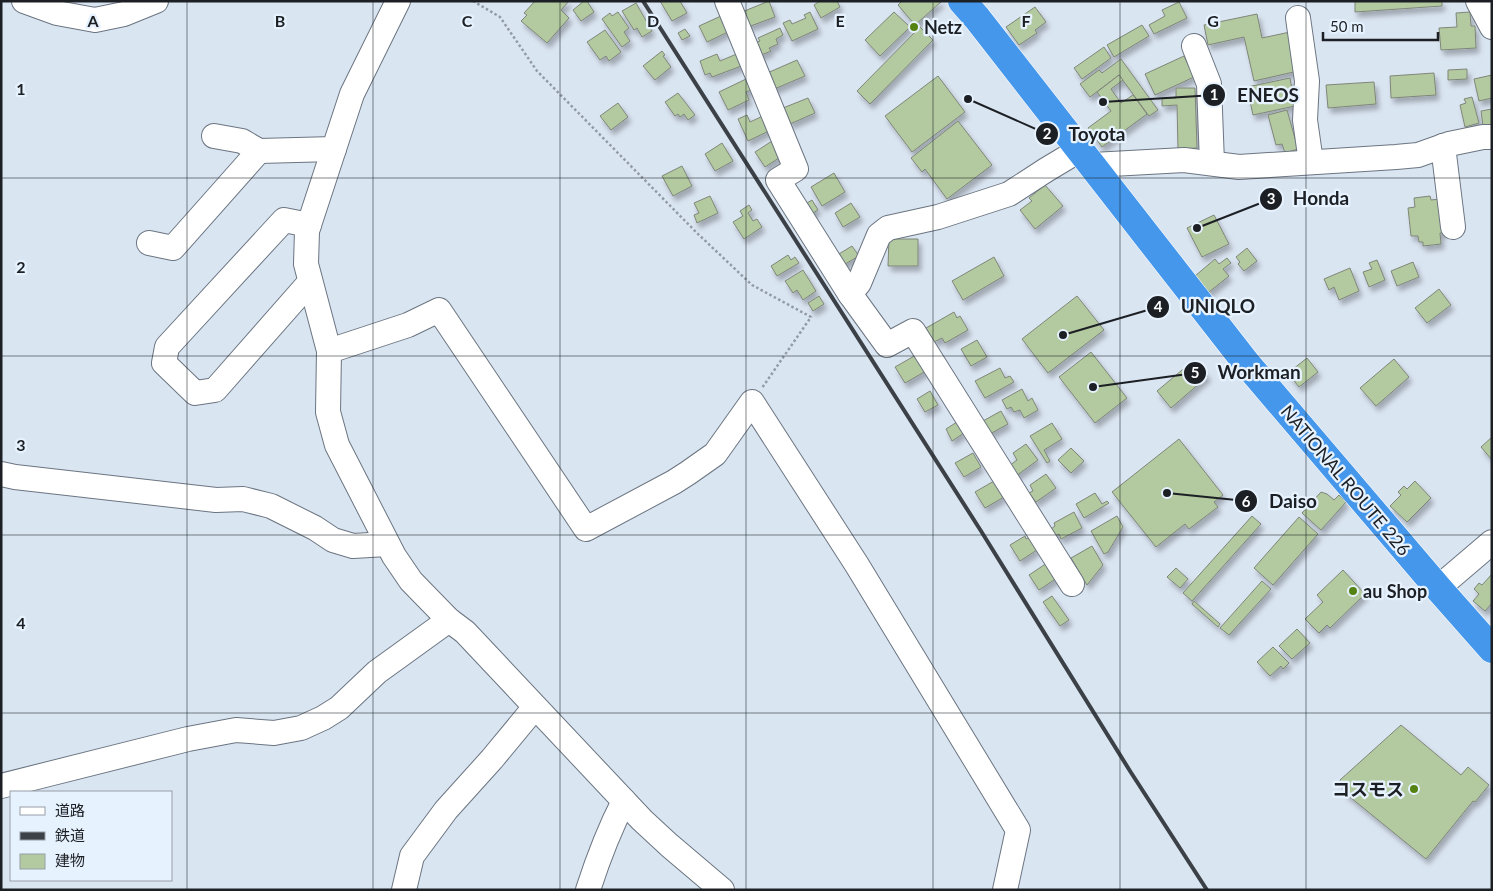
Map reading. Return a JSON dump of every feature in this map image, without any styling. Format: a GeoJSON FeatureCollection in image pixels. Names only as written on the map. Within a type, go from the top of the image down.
{"type":"FeatureCollection","features":[{"type":"Feature","properties":{"kind":"highway","name":"NATIONAL ROUTE 226"},"geometry":{"type":"LineString","coordinates":[[962,1],[1087,157],[1247,364],[1492,649]]}},
{"type":"Feature","properties":{"kind":"street"},"geometry":{"type":"LineString","coordinates":[[24,1],[58,13],[95,20],[124,14],[156,1]]}},
{"type":"Feature","properties":{"kind":"street"},"geometry":{"type":"LineString","coordinates":[[398,1],[352,94],[307,231],[306,264],[329,351],[328,412],[337,445],[387,544],[411,581],[449,620],[465,632],[668,845],[722,890]]}},
{"type":"Feature","properties":{"kind":"street"},"geometry":{"type":"LineString","coordinates":[[728,1],[796,169],[778,180],[850,294],[887,345],[913,331],[1072,584]]}},
{"type":"Feature","properties":{"kind":"street"},"geometry":{"type":"LineString","coordinates":[[1478,1],[1492,27]]}},
{"type":"Feature","properties":{"kind":"street"},"geometry":{"type":"LineString","coordinates":[[1298,18],[1307,81],[1305,120],[1311,162]]}},
{"type":"Feature","properties":{"kind":"street"},"geometry":{"type":"LineString","coordinates":[[1194,46],[1209,84],[1212,163]]}},
{"type":"Feature","properties":{"kind":"street"},"geometry":{"type":"LineString","coordinates":[[214,136],[242,141],[259,151],[334,149]]}},
{"type":"Feature","properties":{"kind":"street"},"geometry":{"type":"LineString","coordinates":[[850,294],[859,283],[879,235],[888,228],[938,217],[1009,194],[1087,157],[1184,160],[1239,166],[1418,155],[1443,146],[1483,137],[1492,137]]}},
{"type":"Feature","properties":{"kind":"street"},"geometry":{"type":"LineString","coordinates":[[1443,146],[1453,227]]}},
{"type":"Feature","properties":{"kind":"street"},"geometry":{"type":"LineString","coordinates":[[149,243],[173,248],[259,151]]}},
{"type":"Feature","properties":{"kind":"street"},"geometry":{"type":"LineString","coordinates":[[309,225],[284,220],[167,347],[164,363],[195,393],[215,390],[310,282]]}},
{"type":"Feature","properties":{"kind":"street"},"geometry":{"type":"LineString","coordinates":[[329,351],[408,325],[439,310],[586,530],[674,482],[714,454],[752,402],[857,565],[1018,830],[1005,890]]}},
{"type":"Feature","properties":{"kind":"street"},"geometry":{"type":"LineString","coordinates":[[1,474],[216,500],[243,499],[271,506],[315,528],[333,540],[353,546],[387,544]]}},
{"type":"Feature","properties":{"kind":"street"},"geometry":{"type":"LineString","coordinates":[[1438,588],[1492,542]]}},
{"type":"Feature","properties":{"kind":"street"},"geometry":{"type":"LineString","coordinates":[[1,786],[188,738],[236,730],[274,732],[301,728],[339,708],[377,672],[449,620]]}},
{"type":"Feature","properties":{"kind":"street"},"geometry":{"type":"LineString","coordinates":[[404,890],[412,856],[446,810],[498,752],[535,706]]}},
{"type":"Feature","properties":{"kind":"street"},"geometry":{"type":"LineString","coordinates":[[588,890],[598,860],[624,801]]}},
{"type":"Feature","properties":{"kind":"path"},"geometry":{"type":"LineString","coordinates":[[473,1],[500,17],[537,71],[752,285],[811,317],[752,402]]}},
{"type":"Feature","properties":{"kind":"building"},"geometry":{"type":"Polygon","coordinates":[[[535,1],[569,1],[561,10],[569,18],[547,43],[521,21],[527,15],[524,13],[535,1]]]}},
{"type":"Feature","properties":{"kind":"building"},"geometry":{"type":"Polygon","coordinates":[[[584,1],[587,1],[594,12],[581,21],[573,10],[584,1]]]}},
{"type":"Feature","properties":{"kind":"building"},"geometry":{"type":"Polygon","coordinates":[[[660,1],[680,1],[687,13],[672,21],[660,1]]]}},
{"type":"Feature","properties":{"kind":"building"},"geometry":{"type":"Polygon","coordinates":[[[769,1],[775,17],[748,27],[742,12],[769,1]]]}},
{"type":"Feature","properties":{"kind":"building"},"geometry":{"type":"Polygon","coordinates":[[[820,1],[837,1],[840,7],[821,18],[814,5],[820,1]]]}},
{"type":"Feature","properties":{"kind":"building"},"geometry":{"type":"Polygon","coordinates":[[[902,1],[942,1],[915,25],[898,5],[902,1]]]}},
{"type":"Feature","properties":{"kind":"building"},"geometry":{"type":"Polygon","coordinates":[[[1355,1],[1442,1],[1442,6],[1355,12],[1355,1]]]}},
{"type":"Feature","properties":{"kind":"building"},"geometry":{"type":"Polygon","coordinates":[[[1179,2],[1187,18],[1154,34],[1149,25],[1165,16],[1162,10],[1179,2]]]}},
{"type":"Feature","properties":{"kind":"building"},"geometry":{"type":"Polygon","coordinates":[[[636,3],[652,31],[642,37],[637,28],[634,30],[622,11],[636,3]]]}},
{"type":"Feature","properties":{"kind":"building"},"geometry":{"type":"Polygon","coordinates":[[[1035,7],[1046,22],[1035,30],[1037,33],[1019,45],[1006,27],[1035,7]]]}},
{"type":"Feature","properties":{"kind":"building"},"geometry":{"type":"Polygon","coordinates":[[[618,12],[629,28],[624,32],[630,41],[622,47],[602,19],[610,13],[612,16],[618,12]]]}},
{"type":"Feature","properties":{"kind":"building"},"geometry":{"type":"Polygon","coordinates":[[[810,12],[818,29],[792,41],[783,23],[790,20],[792,24],[806,18],[804,15],[810,12]]]}},
{"type":"Feature","properties":{"kind":"building"},"geometry":{"type":"Polygon","coordinates":[[[894,12],[910,27],[880,56],[865,40],[894,12]]]}},
{"type":"Feature","properties":{"kind":"building"},"geometry":{"type":"Polygon","coordinates":[[[1470,12],[1471,26],[1475,26],[1476,48],[1441,50],[1439,28],[1457,27],[1456,13],[1470,12]]]}},
{"type":"Feature","properties":{"kind":"building"},"geometry":{"type":"Polygon","coordinates":[[[1257,14],[1262,38],[1290,32],[1298,71],[1254,81],[1244,37],[1208,45],[1204,25],[1257,14]]]}},
{"type":"Feature","properties":{"kind":"building"},"geometry":{"type":"Polygon","coordinates":[[[721,16],[728,32],[707,42],[699,26],[721,16]]]}},
{"type":"Feature","properties":{"kind":"building"},"geometry":{"type":"Polygon","coordinates":[[[1142,25],[1149,36],[1114,57],[1107,45],[1142,25]]]}},
{"type":"Feature","properties":{"kind":"building"},"geometry":{"type":"Polygon","coordinates":[[[920,27],[933,40],[870,104],[857,91],[920,27]]]}},
{"type":"Feature","properties":{"kind":"building"},"geometry":{"type":"Polygon","coordinates":[[[780,28],[783,35],[776,39],[778,44],[769,48],[771,51],[759,56],[754,43],[760,41],[758,38],[780,28]]]}},
{"type":"Feature","properties":{"kind":"building"},"geometry":{"type":"Polygon","coordinates":[[[685,29],[690,36],[682,40],[678,33],[685,29]]]}},
{"type":"Feature","properties":{"kind":"building"},"geometry":{"type":"Polygon","coordinates":[[[605,30],[621,52],[609,61],[606,56],[600,60],[587,42],[605,30]]]}},
{"type":"Feature","properties":{"kind":"building"},"geometry":{"type":"Polygon","coordinates":[[[1104,47],[1111,58],[1082,79],[1074,68],[1104,47]]]}},
{"type":"Feature","properties":{"kind":"building"},"geometry":{"type":"Polygon","coordinates":[[[662,51],[665,55],[663,56],[671,67],[655,80],[643,66],[662,51]]]}},
{"type":"Feature","properties":{"kind":"building"},"geometry":{"type":"Polygon","coordinates":[[[739,53],[744,65],[712,77],[710,73],[705,75],[700,61],[717,54],[720,61],[739,53]]]}},
{"type":"Feature","properties":{"kind":"building"},"geometry":{"type":"Polygon","coordinates":[[[1184,56],[1194,77],[1155,95],[1145,74],[1184,56]]]}},
{"type":"Feature","properties":{"kind":"building"},"geometry":{"type":"Polygon","coordinates":[[[1121,59],[1158,110],[1149,116],[1119,75],[1090,97],[1080,84],[1099,70],[1102,73],[1121,59]]]}},
{"type":"Feature","properties":{"kind":"building"},"geometry":{"type":"Polygon","coordinates":[[[797,60],[805,76],[772,90],[765,74],[797,60]]]}},
{"type":"Feature","properties":{"kind":"building"},"geometry":{"type":"Polygon","coordinates":[[[1467,69],[1467,79],[1448,80],[1448,70],[1467,69]]]}},
{"type":"Feature","properties":{"kind":"building"},"geometry":{"type":"Polygon","coordinates":[[[1434,73],[1436,95],[1391,98],[1390,76],[1434,73]]]}},
{"type":"Feature","properties":{"kind":"building"},"geometry":{"type":"Polygon","coordinates":[[[1119,75],[1123,80],[1111,89],[1121,103],[1133,95],[1147,114],[1102,147],[1088,128],[1111,111],[1097,92],[1119,75]]]}},
{"type":"Feature","properties":{"kind":"building"},"geometry":{"type":"Polygon","coordinates":[[[1492,75],[1492,98],[1479,101],[1474,79],[1492,75]]]}},
{"type":"Feature","properties":{"kind":"building"},"geometry":{"type":"Polygon","coordinates":[[[938,76],[965,112],[912,152],[885,116],[938,76]]]}},
{"type":"Feature","properties":{"kind":"building"},"geometry":{"type":"Polygon","coordinates":[[[1290,78],[1295,106],[1253,115],[1247,87],[1290,78]]]}},
{"type":"Feature","properties":{"kind":"building"},"geometry":{"type":"Polygon","coordinates":[[[746,79],[751,90],[746,92],[749,100],[728,110],[719,92],[746,79]]]}},
{"type":"Feature","properties":{"kind":"building"},"geometry":{"type":"Polygon","coordinates":[[[1374,82],[1376,104],[1328,108],[1326,85],[1374,82]]]}},
{"type":"Feature","properties":{"kind":"building"},"geometry":{"type":"Polygon","coordinates":[[[1176,88],[1195,88],[1197,148],[1178,149],[1177,105],[1162,106],[1162,98],[1176,98],[1176,88]]]}},
{"type":"Feature","properties":{"kind":"building"},"geometry":{"type":"Polygon","coordinates":[[[678,93],[695,115],[688,120],[684,114],[680,117],[678,114],[675,116],[665,102],[678,93]]]}},
{"type":"Feature","properties":{"kind":"building"},"geometry":{"type":"Polygon","coordinates":[[[1472,97],[1479,123],[1465,127],[1460,105],[1466,103],[1464,99],[1472,97]]]}},
{"type":"Feature","properties":{"kind":"building"},"geometry":{"type":"Polygon","coordinates":[[[808,98],[815,113],[790,124],[783,108],[808,98]]]}},
{"type":"Feature","properties":{"kind":"building"},"geometry":{"type":"Polygon","coordinates":[[[618,103],[628,117],[611,130],[600,116],[618,103]]]}},
{"type":"Feature","properties":{"kind":"building"},"geometry":{"type":"Polygon","coordinates":[[[1492,109],[1492,125],[1483,126],[1481,111],[1492,109]]]}},
{"type":"Feature","properties":{"kind":"building"},"geometry":{"type":"Polygon","coordinates":[[[1287,110],[1298,149],[1285,153],[1282,144],[1276,145],[1268,115],[1287,110]]]}},
{"type":"Feature","properties":{"kind":"building"},"geometry":{"type":"Polygon","coordinates":[[[747,115],[750,122],[765,115],[771,130],[748,141],[738,119],[747,115]]]}},
{"type":"Feature","properties":{"kind":"building"},"geometry":{"type":"Polygon","coordinates":[[[958,121],[992,165],[947,199],[925,169],[922,172],[911,158],[958,121]]]}},
{"type":"Feature","properties":{"kind":"building"},"geometry":{"type":"Polygon","coordinates":[[[772,141],[782,156],[765,167],[755,152],[772,141]]]}},
{"type":"Feature","properties":{"kind":"building"},"geometry":{"type":"Polygon","coordinates":[[[722,143],[733,161],[715,171],[705,154],[722,143]]]}},
{"type":"Feature","properties":{"kind":"building"},"geometry":{"type":"Polygon","coordinates":[[[682,166],[692,186],[673,196],[662,176],[682,166]]]}},
{"type":"Feature","properties":{"kind":"building"},"geometry":{"type":"Polygon","coordinates":[[[834,173],[845,192],[822,206],[811,187],[834,173]]]}},
{"type":"Feature","properties":{"kind":"building"},"geometry":{"type":"Polygon","coordinates":[[[1045,185],[1063,206],[1035,229],[1020,210],[1032,201],[1029,198],[1045,185]]]}},
{"type":"Feature","properties":{"kind":"building"},"geometry":{"type":"Polygon","coordinates":[[[710,196],[718,213],[697,223],[694,215],[699,213],[694,203],[710,196]]]}},
{"type":"Feature","properties":{"kind":"building"},"geometry":{"type":"Polygon","coordinates":[[[1430,196],[1431,200],[1440,199],[1444,233],[1440,233],[1441,244],[1423,246],[1423,242],[1419,242],[1418,236],[1411,236],[1408,208],[1415,207],[1414,198],[1430,196]]]}},
{"type":"Feature","properties":{"kind":"building"},"geometry":{"type":"Polygon","coordinates":[[[812,200],[818,210],[808,216],[802,206],[812,200]]]}},
{"type":"Feature","properties":{"kind":"building"},"geometry":{"type":"Polygon","coordinates":[[[851,203],[860,217],[843,227],[835,213],[851,203]]]}},
{"type":"Feature","properties":{"kind":"building"},"geometry":{"type":"Polygon","coordinates":[[[749,205],[752,210],[748,213],[753,221],[757,219],[762,227],[744,239],[733,222],[743,216],[740,211],[749,205]]]}},
{"type":"Feature","properties":{"kind":"building"},"geometry":{"type":"Polygon","coordinates":[[[1214,215],[1229,244],[1202,257],[1187,228],[1214,215]]]}},
{"type":"Feature","properties":{"kind":"building"},"geometry":{"type":"Polygon","coordinates":[[[889,239],[918,239],[918,266],[888,266],[889,239]]]}},
{"type":"Feature","properties":{"kind":"building"},"geometry":{"type":"Polygon","coordinates":[[[852,246],[859,256],[840,267],[834,257],[852,246]]]}},
{"type":"Feature","properties":{"kind":"building"},"geometry":{"type":"Polygon","coordinates":[[[1247,248],[1257,261],[1244,271],[1238,264],[1240,262],[1236,257],[1247,248]]]}},
{"type":"Feature","properties":{"kind":"building"},"geometry":{"type":"Polygon","coordinates":[[[788,255],[791,260],[795,257],[799,263],[777,276],[771,266],[788,255]]]}},
{"type":"Feature","properties":{"kind":"building"},"geometry":{"type":"Polygon","coordinates":[[[994,257],[1004,276],[963,300],[952,281],[994,257]]]}},
{"type":"Feature","properties":{"kind":"building"},"geometry":{"type":"Polygon","coordinates":[[[1227,258],[1231,263],[1223,269],[1229,276],[1209,292],[1195,276],[1215,259],[1219,264],[1227,258]]]}},
{"type":"Feature","properties":{"kind":"building"},"geometry":{"type":"Polygon","coordinates":[[[1377,260],[1385,280],[1369,287],[1363,272],[1372,269],[1369,263],[1377,260]]]}},
{"type":"Feature","properties":{"kind":"building"},"geometry":{"type":"Polygon","coordinates":[[[1413,262],[1419,277],[1397,286],[1391,271],[1413,262]]]}},
{"type":"Feature","properties":{"kind":"building"},"geometry":{"type":"Polygon","coordinates":[[[1350,268],[1359,291],[1339,300],[1334,287],[1329,290],[1324,279],[1350,268]]]}},
{"type":"Feature","properties":{"kind":"building"},"geometry":{"type":"Polygon","coordinates":[[[803,270],[816,291],[803,300],[797,290],[793,293],[785,281],[803,270]]]}},
{"type":"Feature","properties":{"kind":"building"},"geometry":{"type":"Polygon","coordinates":[[[1439,289],[1451,305],[1427,323],[1415,308],[1439,289]]]}},
{"type":"Feature","properties":{"kind":"building"},"geometry":{"type":"Polygon","coordinates":[[[819,296],[824,304],[813,311],[808,303],[819,296]]]}},
{"type":"Feature","properties":{"kind":"building"},"geometry":{"type":"Polygon","coordinates":[[[1077,296],[1104,330],[1048,373],[1022,339],[1077,296]]]}},
{"type":"Feature","properties":{"kind":"building"},"geometry":{"type":"Polygon","coordinates":[[[954,312],[957,318],[960,316],[968,330],[945,343],[942,338],[934,342],[926,328],[954,312]]]}},
{"type":"Feature","properties":{"kind":"building"},"geometry":{"type":"Polygon","coordinates":[[[977,340],[987,357],[971,366],[961,349],[977,340]]]}},
{"type":"Feature","properties":{"kind":"building"},"geometry":{"type":"Polygon","coordinates":[[[1091,352],[1127,398],[1095,423],[1059,377],[1091,352]]]}},
{"type":"Feature","properties":{"kind":"building"},"geometry":{"type":"Polygon","coordinates":[[[916,355],[926,371],[905,383],[895,367],[916,355]]]}},
{"type":"Feature","properties":{"kind":"building"},"geometry":{"type":"Polygon","coordinates":[[[1307,358],[1318,372],[1299,387],[1288,373],[1307,358]]]}},
{"type":"Feature","properties":{"kind":"building"},"geometry":{"type":"Polygon","coordinates":[[[1394,359],[1409,377],[1376,406],[1360,388],[1394,359]]]}},
{"type":"Feature","properties":{"kind":"building"},"geometry":{"type":"Polygon","coordinates":[[[1194,360],[1208,376],[1171,408],[1157,391],[1194,360]]]}},
{"type":"Feature","properties":{"kind":"building"},"geometry":{"type":"Polygon","coordinates":[[[1000,368],[1005,378],[1010,376],[1014,382],[985,398],[975,381],[1000,368]]]}},
{"type":"Feature","properties":{"kind":"building"},"geometry":{"type":"Polygon","coordinates":[[[1022,389],[1028,401],[1032,398],[1038,410],[1024,418],[1020,410],[1014,412],[1011,407],[1007,409],[1002,400],[1022,389]]]}},
{"type":"Feature","properties":{"kind":"building"},"geometry":{"type":"Polygon","coordinates":[[[930,391],[938,405],[925,412],[917,399],[930,391]]]}},
{"type":"Feature","properties":{"kind":"building"},"geometry":{"type":"Polygon","coordinates":[[[1001,411],[1008,424],[990,434],[983,421],[1001,411]]]}},
{"type":"Feature","properties":{"kind":"building"},"geometry":{"type":"Polygon","coordinates":[[[957,422],[964,433],[952,441],[946,429],[957,422]]]}},
{"type":"Feature","properties":{"kind":"building"},"geometry":{"type":"Polygon","coordinates":[[[1052,423],[1062,439],[1044,450],[1050,461],[1047,463],[1030,436],[1052,423]]]}},
{"type":"Feature","properties":{"kind":"building"},"geometry":{"type":"Polygon","coordinates":[[[1492,437],[1492,460],[1481,447],[1492,437]]]}},
{"type":"Feature","properties":{"kind":"building"},"geometry":{"type":"Polygon","coordinates":[[[1179,439],[1223,495],[1214,502],[1218,507],[1189,529],[1185,524],[1156,547],[1112,492],[1179,439]]]}},
{"type":"Feature","properties":{"kind":"building"},"geometry":{"type":"Polygon","coordinates":[[[1026,444],[1038,460],[1016,476],[1009,466],[1017,460],[1013,453],[1026,444]]]}},
{"type":"Feature","properties":{"kind":"building"},"geometry":{"type":"Polygon","coordinates":[[[1071,448],[1084,461],[1071,473],[1058,460],[1071,448]]]}},
{"type":"Feature","properties":{"kind":"building"},"geometry":{"type":"Polygon","coordinates":[[[973,453],[981,467],[964,477],[955,463],[973,453]]]}},
{"type":"Feature","properties":{"kind":"building"},"geometry":{"type":"Polygon","coordinates":[[[1046,474],[1056,488],[1036,502],[1029,493],[1033,491],[1030,485],[1046,474]]]}},
{"type":"Feature","properties":{"kind":"building"},"geometry":{"type":"Polygon","coordinates":[[[994,481],[1004,497],[985,508],[975,492],[994,481]]]}},
{"type":"Feature","properties":{"kind":"building"},"geometry":{"type":"Polygon","coordinates":[[[1415,481],[1431,498],[1407,522],[1390,506],[1401,495],[1398,492],[1404,486],[1407,489],[1415,481]]]}},
{"type":"Feature","properties":{"kind":"building"},"geometry":{"type":"Polygon","coordinates":[[[1321,492],[1334,500],[1339,495],[1346,502],[1321,530],[1302,513],[1321,492]]]}},
{"type":"Feature","properties":{"kind":"building"},"geometry":{"type":"Polygon","coordinates":[[[1095,493],[1102,504],[1107,501],[1109,503],[1084,518],[1076,504],[1095,493]]]}},
{"type":"Feature","properties":{"kind":"building"},"geometry":{"type":"Polygon","coordinates":[[[1074,512],[1082,528],[1061,539],[1059,534],[1055,536],[1051,529],[1055,526],[1054,523],[1074,512]]]}},
{"type":"Feature","properties":{"kind":"building"},"geometry":{"type":"Polygon","coordinates":[[[1117,516],[1123,527],[1108,552],[1104,554],[1091,531],[1117,516]]]}},
{"type":"Feature","properties":{"kind":"building"},"geometry":{"type":"Polygon","coordinates":[[[1252,516],[1261,524],[1192,601],[1183,593],[1252,516]]]}},
{"type":"Feature","properties":{"kind":"building"},"geometry":{"type":"Polygon","coordinates":[[[1299,517],[1318,534],[1273,585],[1254,568],[1299,517]]]}},
{"type":"Feature","properties":{"kind":"building"},"geometry":{"type":"Polygon","coordinates":[[[1025,536],[1026,539],[1030,537],[1037,550],[1020,561],[1010,545],[1025,536]]]}},
{"type":"Feature","properties":{"kind":"building"},"geometry":{"type":"Polygon","coordinates":[[[1092,546],[1103,565],[1087,585],[1071,558],[1092,546]]]}},
{"type":"Feature","properties":{"kind":"building"},"geometry":{"type":"Polygon","coordinates":[[[1047,563],[1057,578],[1039,590],[1029,575],[1047,563]]]}},
{"type":"Feature","properties":{"kind":"building"},"geometry":{"type":"Polygon","coordinates":[[[1176,568],[1188,579],[1180,588],[1167,577],[1176,568]]]}},
{"type":"Feature","properties":{"kind":"building"},"geometry":{"type":"Polygon","coordinates":[[[1343,570],[1365,594],[1330,628],[1327,625],[1319,633],[1305,619],[1323,602],[1317,595],[1343,570]]]}},
{"type":"Feature","properties":{"kind":"building"},"geometry":{"type":"Polygon","coordinates":[[[1492,574],[1492,603],[1485,611],[1473,601],[1479,594],[1474,589],[1479,583],[1482,585],[1492,574]]]}},
{"type":"Feature","properties":{"kind":"building"},"geometry":{"type":"Polygon","coordinates":[[[1262,581],[1271,589],[1229,635],[1220,628],[1262,581]]]}},
{"type":"Feature","properties":{"kind":"building"},"geometry":{"type":"Polygon","coordinates":[[[1052,596],[1069,620],[1060,626],[1043,602],[1052,596]]]}},
{"type":"Feature","properties":{"kind":"building"},"geometry":{"type":"Polygon","coordinates":[[[1194,601],[1220,624],[1218,627],[1192,604],[1194,601]]]}},
{"type":"Feature","properties":{"kind":"building"},"geometry":{"type":"Polygon","coordinates":[[[1297,629],[1310,643],[1292,659],[1279,646],[1297,629]]]}},
{"type":"Feature","properties":{"kind":"building"},"geometry":{"type":"Polygon","coordinates":[[[1273,647],[1289,663],[1283,669],[1281,666],[1270,676],[1257,662],[1273,647]]]}},
{"type":"Feature","properties":{"kind":"building","name":"コスモス"},"geometry":{"type":"Polygon","coordinates":[[[1401,725],[1461,775],[1468,767],[1489,785],[1475,802],[1473,801],[1426,859],[1345,793],[1340,780],[1401,725]]]}},
{"type":"Feature","properties":{"kind":"railway"},"geometry":{"type":"LineString","coordinates":[[643,1],[1207,890]]}},
{"type":"Feature","properties":{"kind":"place","name":"Netz"},"geometry":{"type":"Point","coordinates":[914,27]}},
{"type":"Feature","properties":{"kind":"place","name":"Toyota"},"geometry":{"type":"Point","coordinates":[968,99]}},
{"type":"Feature","properties":{"kind":"place","name":"ENEOS"},"geometry":{"type":"Point","coordinates":[1103,102]}},
{"type":"Feature","properties":{"kind":"place","name":"Honda"},"geometry":{"type":"Point","coordinates":[1197,228]}},
{"type":"Feature","properties":{"kind":"place","name":"UNIQLO"},"geometry":{"type":"Point","coordinates":[1063,335]}},
{"type":"Feature","properties":{"kind":"place","name":"Workman"},"geometry":{"type":"Point","coordinates":[1093,387]}},
{"type":"Feature","properties":{"kind":"place","name":"Daiso"},"geometry":{"type":"Point","coordinates":[1167,493]}},
{"type":"Feature","properties":{"kind":"place","name":"au Shop"},"geometry":{"type":"Point","coordinates":[1353,591]}},
{"type":"Feature","properties":{"kind":"place","name":"コスモス"},"geometry":{"type":"Point","coordinates":[1414,789]}}]}
